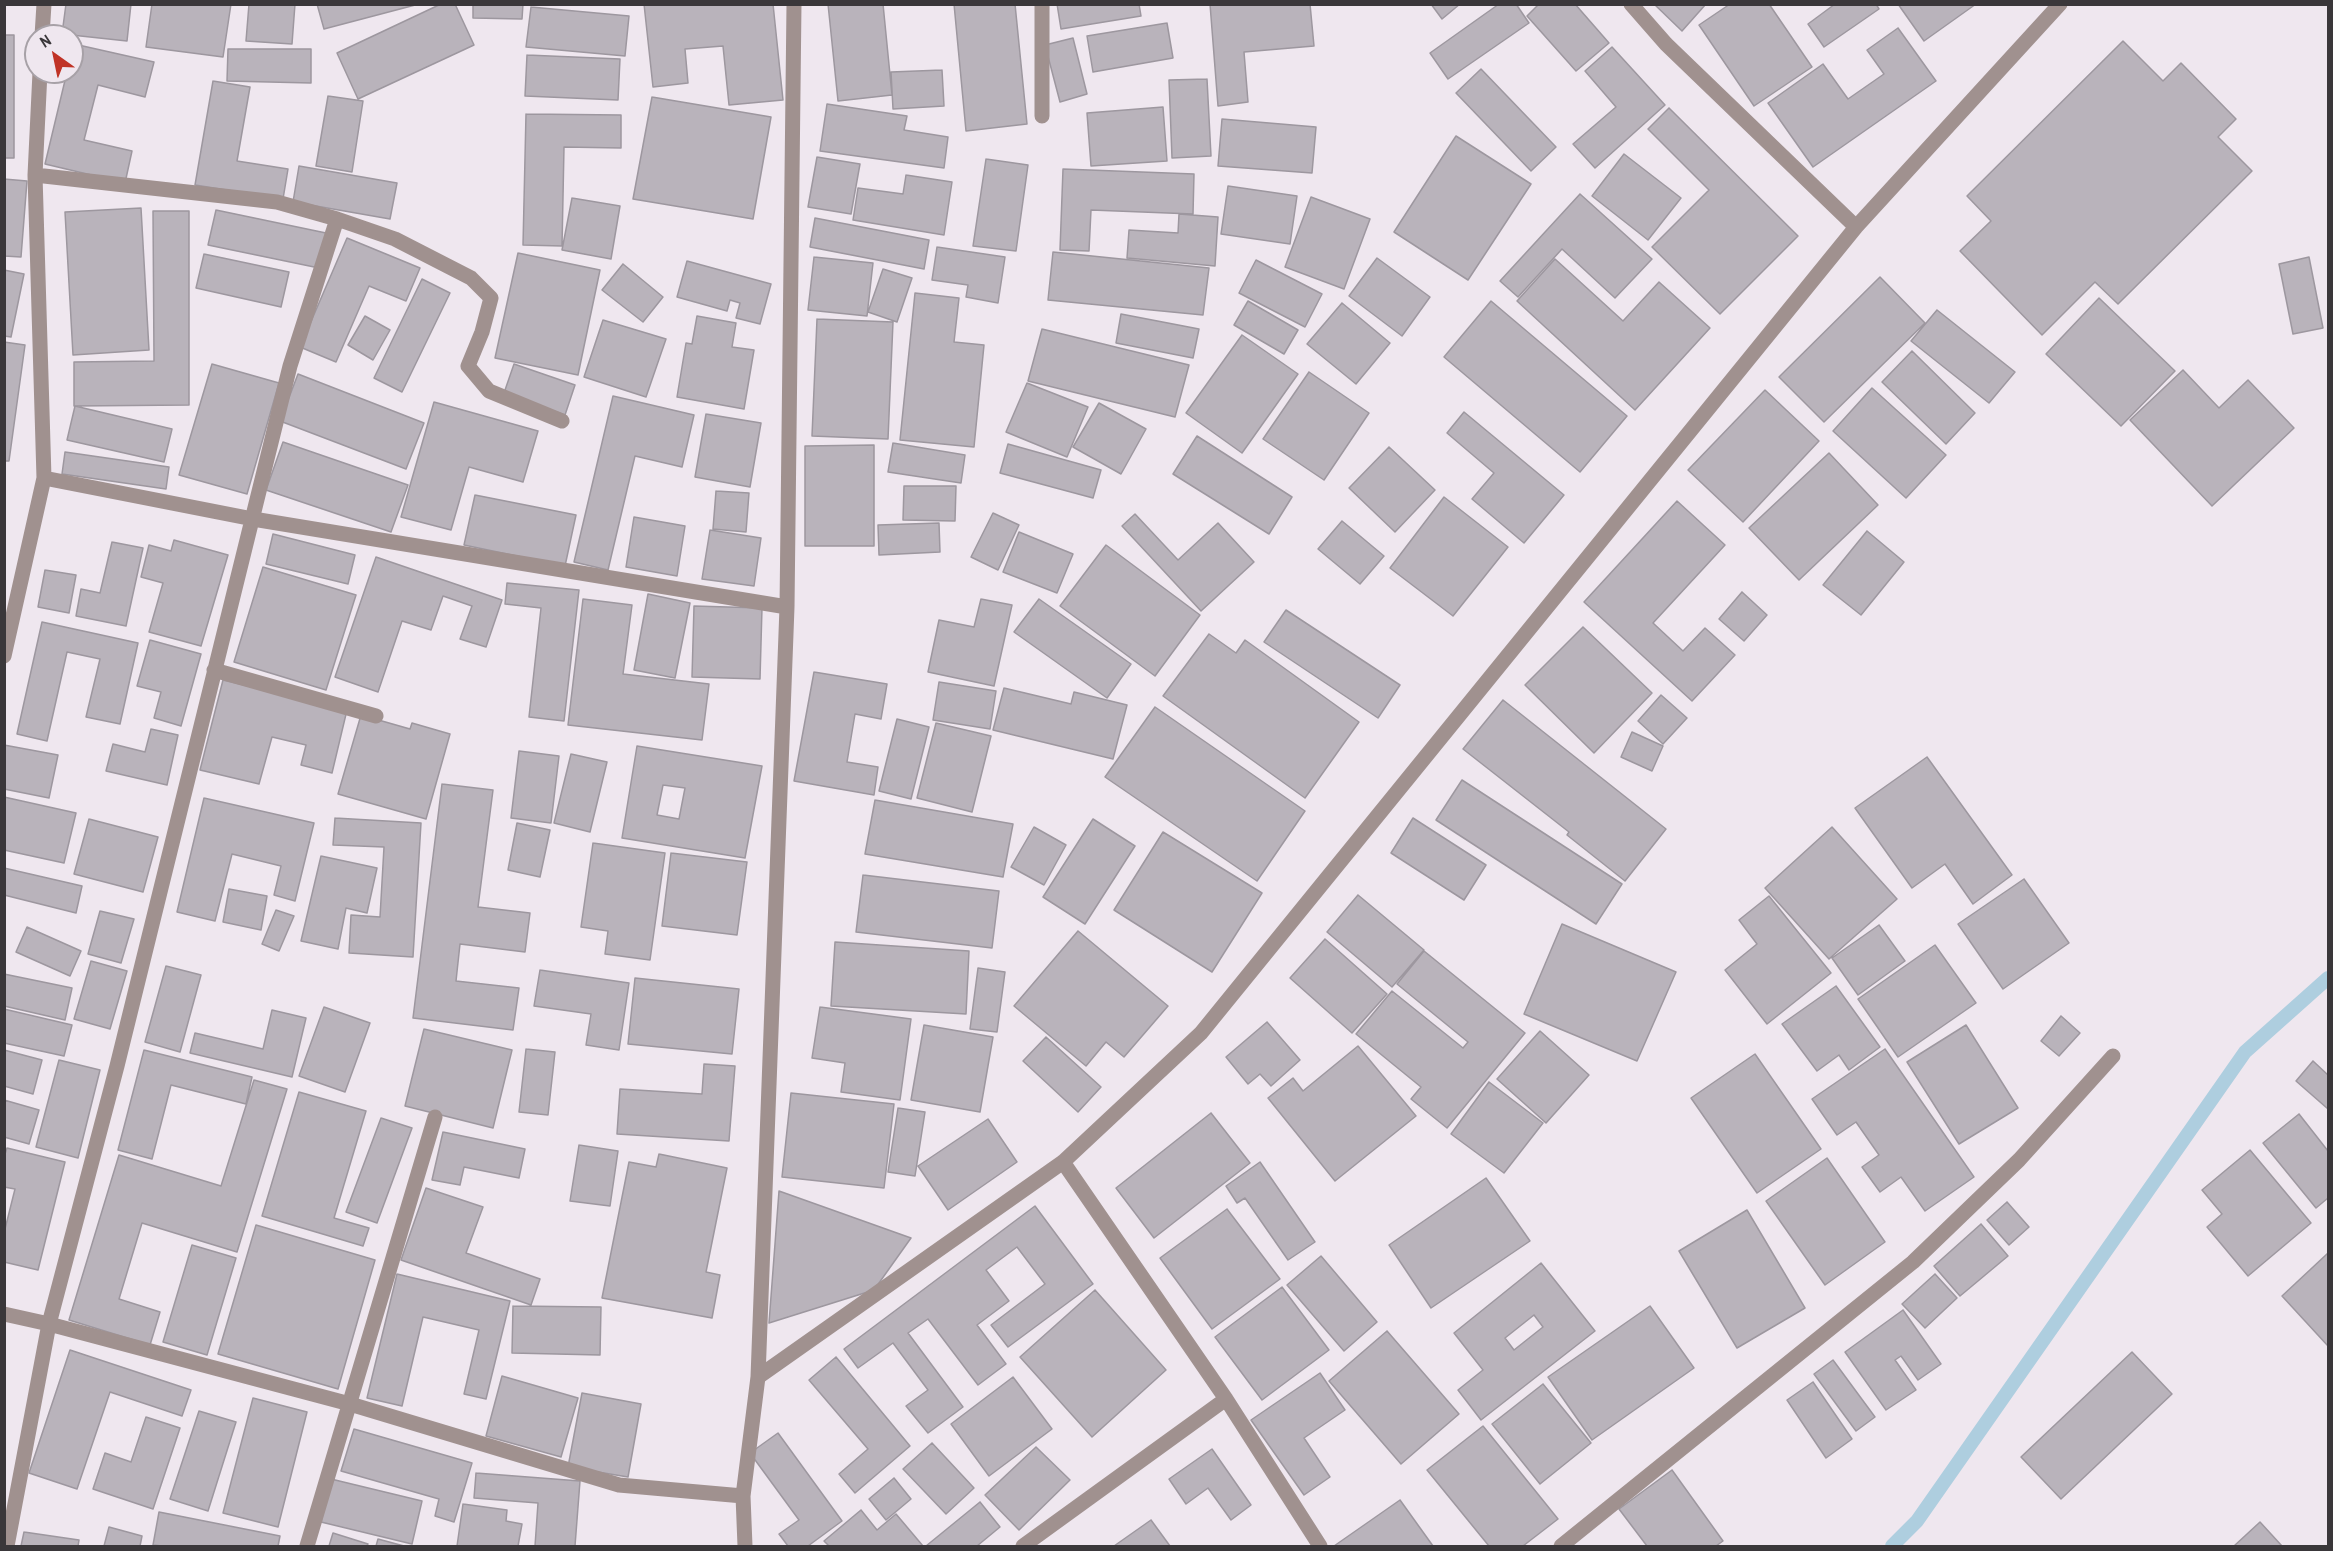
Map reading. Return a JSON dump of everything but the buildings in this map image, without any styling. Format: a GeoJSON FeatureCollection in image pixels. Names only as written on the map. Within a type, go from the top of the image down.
{"type":"FeatureCollection","features":[{"type":"Feature","properties":{"kind":"street"},"geometry":{"type":"LineString","coordinates":[[43,24],[44,4]]}},
{"type":"Feature","properties":{"kind":"street"},"geometry":{"type":"LineString","coordinates":[[745,1546],[743,1496],[758,1377],[787,607],[794,4]]}},
{"type":"Feature","properties":{"kind":"street"},"geometry":{"type":"LineString","coordinates":[[1042,4],[1042,116]]}},
{"type":"Feature","properties":{"kind":"street"},"geometry":{"type":"LineString","coordinates":[[1631,4],[1666,44],[1856,227]]}},
{"type":"Feature","properties":{"kind":"street"},"geometry":{"type":"LineString","coordinates":[[758,1377],[1063,1162],[1201,1033],[1856,227],[2060,4]]}},
{"type":"Feature","properties":{"kind":"street"},"geometry":{"type":"LineString","coordinates":[[4,656],[44,478],[35,175],[39,84]]}},
{"type":"Feature","properties":{"kind":"street"},"geometry":{"type":"LineString","coordinates":[[35,175],[277,202],[338,219],[395,239],[471,278],[491,298],[482,332],[468,366],[489,391],[562,421]]}},
{"type":"Feature","properties":{"kind":"street"},"geometry":{"type":"LineString","coordinates":[[7,1546],[49,1324],[117,1066],[290,366],[338,219]]}},
{"type":"Feature","properties":{"kind":"street"},"geometry":{"type":"LineString","coordinates":[[44,478],[253,519],[787,607]]}},
{"type":"Feature","properties":{"kind":"street"},"geometry":{"type":"LineString","coordinates":[[214,670],[376,716]]}},
{"type":"Feature","properties":{"kind":"street"},"geometry":{"type":"LineString","coordinates":[[1561,1546],[1913,1262],[2019,1160],[2113,1056]]}},
{"type":"Feature","properties":{"kind":"street"},"geometry":{"type":"LineString","coordinates":[[307,1546],[435,1117]]}},
{"type":"Feature","properties":{"kind":"street"},"geometry":{"type":"LineString","coordinates":[[1063,1162],[1226,1399],[1320,1546]]}},
{"type":"Feature","properties":{"kind":"street"},"geometry":{"type":"LineString","coordinates":[[4,1314],[350,1404],[620,1485],[743,1496]]}},
{"type":"Feature","properties":{"kind":"street"},"geometry":{"type":"LineString","coordinates":[[1023,1546],[1226,1399]]}},
{"type":"Feature","properties":{"kind":"waterway"},"geometry":{"type":"LineString","coordinates":[[1892,1546],[1917,1521],[2245,1052],[2328,978]]}}]}
